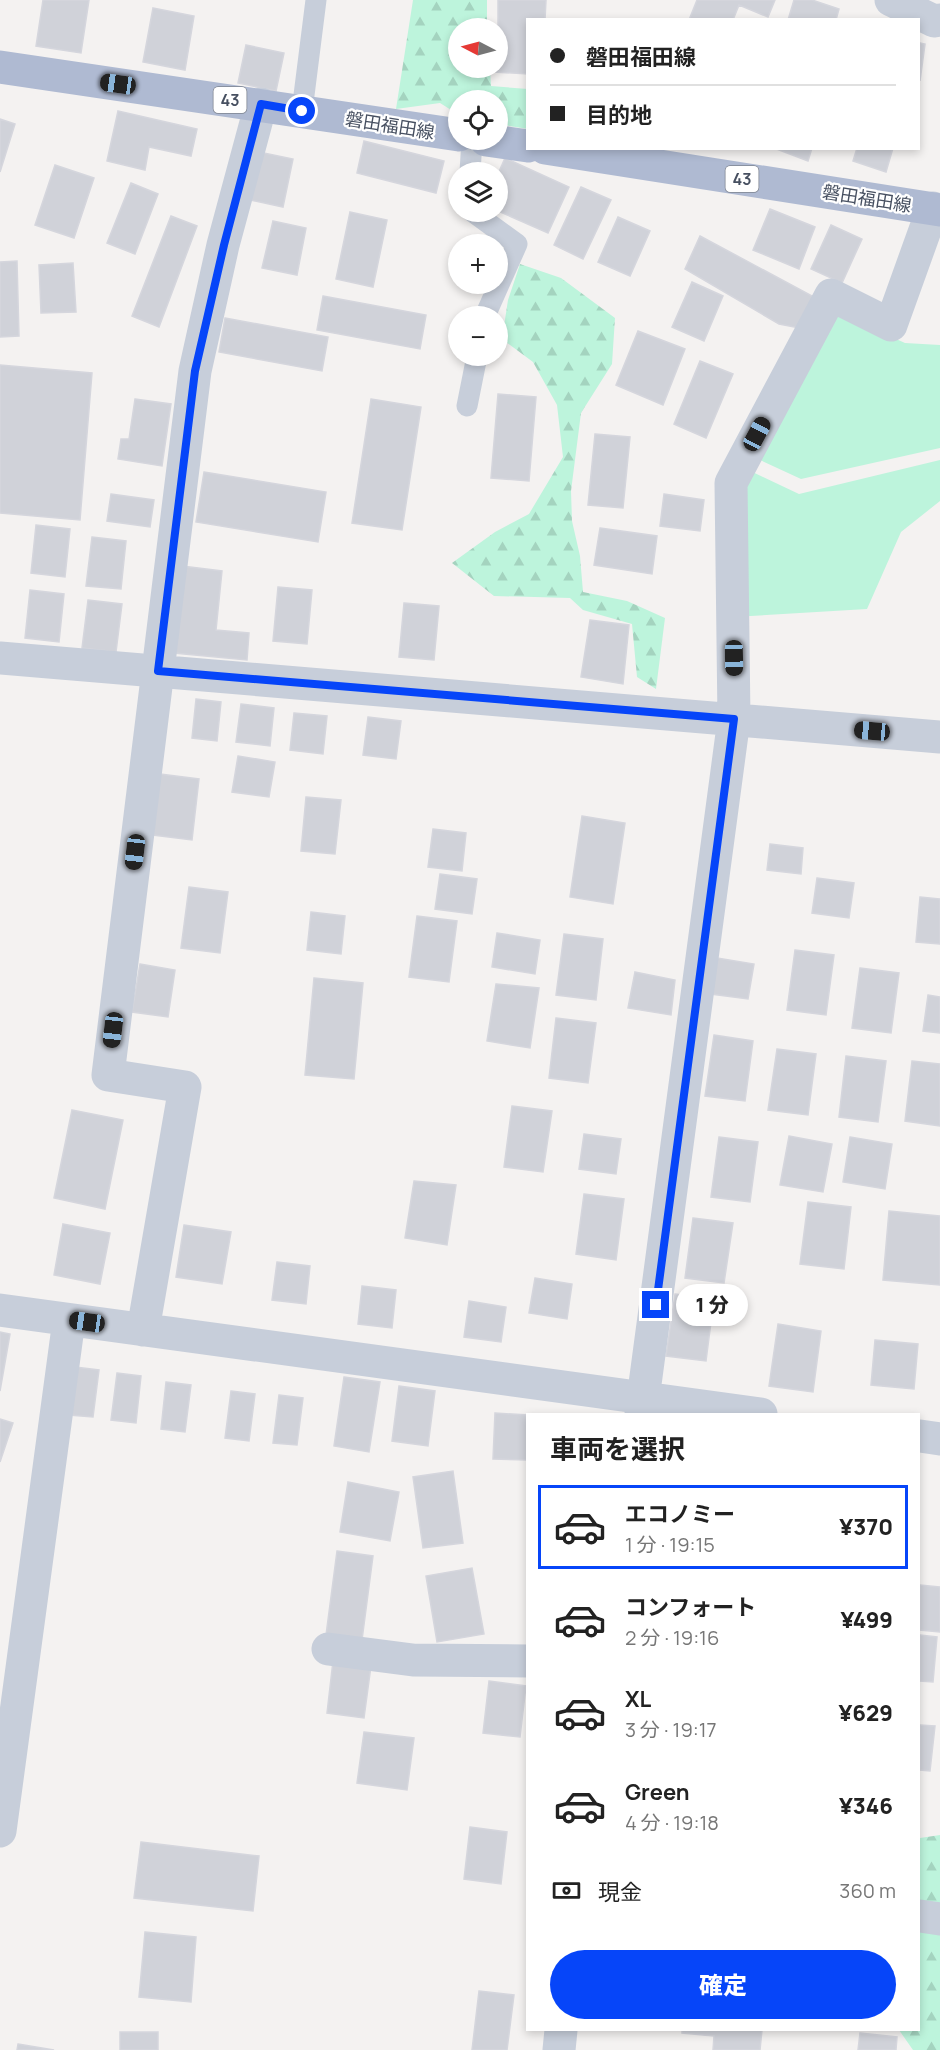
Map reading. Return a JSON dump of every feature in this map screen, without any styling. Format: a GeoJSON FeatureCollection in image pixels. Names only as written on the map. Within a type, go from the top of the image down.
{"type":"FeatureCollection","features":[{"type":"Feature","properties":{"kind":"main road","name":"磐田福田線"},"geometry":{"type":"LineString","coordinates":[[0,67],[448,133]]}},
{"type":"Feature","properties":{"kind":"main road"},"geometry":{"type":"LineString","coordinates":[[508,143],[526,146]]}},
{"type":"Feature","properties":{"kind":"main road","name":"磐田福田線"},"geometry":{"type":"LineString","coordinates":[[557,150],[937,209]]}},
{"type":"Feature","properties":{"kind":"street"},"geometry":{"type":"LineString","coordinates":[[891,0],[934,21],[940,20]]}},
{"type":"Feature","properties":{"kind":"street"},"geometry":{"type":"LineString","coordinates":[[142,1330],[185,1087],[108,1075],[195,371],[224,245],[261,104]]}},
{"type":"Feature","properties":{"kind":"street"},"geometry":{"type":"LineString","coordinates":[[642,1406],[734,719],[731,483],[831,295],[891,325],[937,209]]}},
{"type":"Feature","properties":{"kind":"street"},"geometry":{"type":"LineString","coordinates":[[0,658],[940,737]]}},
{"type":"Feature","properties":{"kind":"street"},"geometry":{"type":"LineString","coordinates":[[0,1310],[642,1406],[746,1413]]}},
{"type":"Feature","properties":{"kind":"street"},"geometry":{"type":"LineString","coordinates":[[0,1831],[69,1320]]}},
{"type":"Feature","properties":{"kind":"street"},"geometry":{"type":"LineString","coordinates":[[920,1436],[940,1439]]}},
{"type":"Feature","properties":{"kind":"street"},"geometry":{"type":"LineString","coordinates":[[328,1649],[413,1660],[526,1661]]}},
{"type":"Feature","properties":{"kind":"street"},"geometry":{"type":"LineString","coordinates":[[920,1916],[940,1919]]}},
{"type":"Feature","properties":{"kind":"lane"},"geometry":{"type":"LineString","coordinates":[[302,111],[316,0]]}},
{"type":"Feature","properties":{"kind":"lane"},"geometry":{"type":"LineString","coordinates":[[487,222],[517,244],[489,306]]}},
{"type":"Feature","properties":{"kind":"lane"},"geometry":{"type":"LineString","coordinates":[[467,406],[475,366]]}},
{"type":"Feature","properties":{"kind":"green space"},"geometry":{"type":"Polygon","coordinates":[[[413,0],[487,0],[487,18],[448,18],[448,78],[491,78],[491,86],[526,89],[526,129],[508,126],[508,90],[448,90],[448,108],[440,103],[396,109],[413,0]]]}},
{"type":"Feature","properties":{"kind":"green space"},"geometry":{"type":"Polygon","coordinates":[[[520,264],[561,278],[615,318],[612,364],[581,413],[571,491],[572,521],[580,556],[583,592],[627,601],[665,618],[656,689],[637,677],[632,624],[583,610],[570,598],[494,596],[452,563],[495,532],[529,514],[563,457],[557,405],[533,362],[508,343],[508,300],[520,264]]]}},
{"type":"Feature","properties":{"kind":"green space"},"geometry":{"type":"Polygon","coordinates":[[[838,313],[905,343],[940,345],[940,448],[801,479],[747,454],[838,313]]]}},
{"type":"Feature","properties":{"kind":"green space"},"geometry":{"type":"Polygon","coordinates":[[[940,460],[940,501],[901,532],[867,609],[733,617],[740,466],[799,494],[940,460]]]}},
{"type":"Feature","properties":{"kind":"green space"},"geometry":{"type":"Polygon","coordinates":[[[940,1835],[940,2050],[913,2050],[900,2031],[920,2031],[920,1838],[940,1835]]]}},
{"type":"Feature","properties":{"kind":"building"},"geometry":{"type":"Polygon","coordinates":[[[43,0],[89,0],[81,53],[36,46],[43,0]]]}},
{"type":"Feature","properties":{"kind":"building"},"geometry":{"type":"Polygon","coordinates":[[[498,0],[546,0],[545,18],[526,18],[526,74],[508,73],[508,18],[498,18],[498,0]]]}},
{"type":"Feature","properties":{"kind":"building"},"geometry":{"type":"Polygon","coordinates":[[[697,0],[775,0],[768,17],[739,5],[734,18],[690,18],[697,0]]]}},
{"type":"Feature","properties":{"kind":"building"},"geometry":{"type":"Polygon","coordinates":[[[794,0],[812,0],[839,9],[837,18],[789,18],[794,0]]]}},
{"type":"Feature","properties":{"kind":"building"},"geometry":{"type":"Polygon","coordinates":[[[153,8],[194,16],[185,70],[143,62],[153,8]]]}},
{"type":"Feature","properties":{"kind":"building"},"geometry":{"type":"Polygon","coordinates":[[[920,43],[925,44],[920,81],[920,43]]]}},
{"type":"Feature","properties":{"kind":"building"},"geometry":{"type":"Polygon","coordinates":[[[246,45],[284,53],[276,91],[238,83],[246,45]]]}},
{"type":"Feature","properties":{"kind":"building"},"geometry":{"type":"Polygon","coordinates":[[[118,111],[197,129],[191,156],[149,147],[145,170],[107,161],[118,111]]]}},
{"type":"Feature","properties":{"kind":"building"},"geometry":{"type":"Polygon","coordinates":[[[0,119],[15,124],[0,172],[0,119]]]}},
{"type":"Feature","properties":{"kind":"building"},"geometry":{"type":"Polygon","coordinates":[[[364,141],[444,161],[436,193],[357,173],[364,141]]]}},
{"type":"Feature","properties":{"kind":"building"},"geometry":{"type":"Polygon","coordinates":[[[779,150],[811,150],[808,161],[779,150]]]}},
{"type":"Feature","properties":{"kind":"building"},"geometry":{"type":"Polygon","coordinates":[[[856,150],[892,150],[886,172],[853,161],[856,150]]]}},
{"type":"Feature","properties":{"kind":"building"},"geometry":{"type":"Polygon","coordinates":[[[259,152],[293,159],[283,207],[250,200],[259,152]]]}},
{"type":"Feature","properties":{"kind":"building"},"geometry":{"type":"Polygon","coordinates":[[[505,158],[569,187],[548,233],[508,215],[508,162],[503,162],[505,158]]]}},
{"type":"Feature","properties":{"kind":"building"},"geometry":{"type":"Polygon","coordinates":[[[55,165],[94,178],[74,238],[35,225],[55,165]]]}},
{"type":"Feature","properties":{"kind":"building"},"geometry":{"type":"Polygon","coordinates":[[[131,183],[158,194],[135,254],[107,243],[131,183]]]}},
{"type":"Feature","properties":{"kind":"building"},"geometry":{"type":"Polygon","coordinates":[[[581,187],[611,200],[583,259],[554,245],[581,187]]]}},
{"type":"Feature","properties":{"kind":"building"},"geometry":{"type":"Polygon","coordinates":[[[770,209],[815,227],[799,269],[753,250],[770,209]]]}},
{"type":"Feature","properties":{"kind":"building"},"geometry":{"type":"Polygon","coordinates":[[[350,212],[387,220],[373,287],[336,279],[350,212]]]}},
{"type":"Feature","properties":{"kind":"building"},"geometry":{"type":"Polygon","coordinates":[[[171,216],[197,226],[159,327],[132,316],[171,216]]]}},
{"type":"Feature","properties":{"kind":"building"},"geometry":{"type":"Polygon","coordinates":[[[618,217],[650,231],[630,276],[598,262],[618,217]]]}},
{"type":"Feature","properties":{"kind":"building"},"geometry":{"type":"Polygon","coordinates":[[[273,221],[306,228],[297,275],[262,268],[273,221]]]}},
{"type":"Feature","properties":{"kind":"building"},"geometry":{"type":"Polygon","coordinates":[[[831,225],[862,239],[842,283],[811,269],[831,225]]]}},
{"type":"Feature","properties":{"kind":"building"},"geometry":{"type":"Polygon","coordinates":[[[700,236],[814,297],[799,328],[779,324],[685,269],[700,236]]]}},
{"type":"Feature","properties":{"kind":"building"},"geometry":{"type":"Polygon","coordinates":[[[17,261],[19,336],[0,337],[0,262],[17,261]]]}},
{"type":"Feature","properties":{"kind":"building"},"geometry":{"type":"Polygon","coordinates":[[[73,263],[76,312],[41,313],[39,265],[73,263]]]}},
{"type":"Feature","properties":{"kind":"building"},"geometry":{"type":"Polygon","coordinates":[[[692,282],[723,296],[704,341],[672,327],[692,282]]]}},
{"type":"Feature","properties":{"kind":"building"},"geometry":{"type":"Polygon","coordinates":[[[323,296],[426,315],[420,349],[317,330],[323,296]]]}},
{"type":"Feature","properties":{"kind":"building"},"geometry":{"type":"Polygon","coordinates":[[[225,318],[328,337],[322,371],[219,352],[225,318]]]}},
{"type":"Feature","properties":{"kind":"building"},"geometry":{"type":"Polygon","coordinates":[[[638,331],[685,349],[663,405],[616,385],[638,331]]]}},
{"type":"Feature","properties":{"kind":"building"},"geometry":{"type":"Polygon","coordinates":[[[700,361],[733,374],[706,438],[674,424],[700,361]]]}},
{"type":"Feature","properties":{"kind":"building"},"geometry":{"type":"Polygon","coordinates":[[[0,365],[92,373],[80,520],[0,513],[0,365]]]}},
{"type":"Feature","properties":{"kind":"building"},"geometry":{"type":"Polygon","coordinates":[[[498,394],[536,397],[529,481],[491,478],[498,394]]]}},
{"type":"Feature","properties":{"kind":"building"},"geometry":{"type":"Polygon","coordinates":[[[135,399],[171,404],[162,466],[118,459],[121,439],[129,439],[135,399]]]}},
{"type":"Feature","properties":{"kind":"building"},"geometry":{"type":"Polygon","coordinates":[[[371,399],[421,407],[402,530],[352,523],[371,399]]]}},
{"type":"Feature","properties":{"kind":"building"},"geometry":{"type":"Polygon","coordinates":[[[595,434],[630,437],[623,508],[588,505],[595,434]]]}},
{"type":"Feature","properties":{"kind":"building"},"geometry":{"type":"Polygon","coordinates":[[[204,472],[326,492],[318,542],[196,522],[204,472]]]}},
{"type":"Feature","properties":{"kind":"building"},"geometry":{"type":"Polygon","coordinates":[[[111,494],[154,500],[150,527],[107,521],[111,494]]]}},
{"type":"Feature","properties":{"kind":"building"},"geometry":{"type":"Polygon","coordinates":[[[664,494],[704,500],[700,531],[660,526],[664,494]]]}},
{"type":"Feature","properties":{"kind":"building"},"geometry":{"type":"Polygon","coordinates":[[[36,525],[70,529],[65,577],[31,573],[36,525]]]}},
{"type":"Feature","properties":{"kind":"building"},"geometry":{"type":"Polygon","coordinates":[[[600,528],[657,536],[652,574],[594,565],[600,528]]]}},
{"type":"Feature","properties":{"kind":"building"},"geometry":{"type":"Polygon","coordinates":[[[92,537],[126,541],[121,589],[86,586],[92,537]]]}},
{"type":"Feature","properties":{"kind":"building"},"geometry":{"type":"Polygon","coordinates":[[[182,566],[222,571],[216,630],[249,633],[247,660],[174,653],[182,566]]]}},
{"type":"Feature","properties":{"kind":"building"},"geometry":{"type":"Polygon","coordinates":[[[278,587],[312,590],[307,644],[273,641],[278,587]]]}},
{"type":"Feature","properties":{"kind":"building"},"geometry":{"type":"Polygon","coordinates":[[[30,590],[64,594],[59,642],[25,638],[30,590]]]}},
{"type":"Feature","properties":{"kind":"building"},"geometry":{"type":"Polygon","coordinates":[[[88,600],[122,604],[116,652],[82,648],[88,600]]]}},
{"type":"Feature","properties":{"kind":"building"},"geometry":{"type":"Polygon","coordinates":[[[404,603],[439,606],[434,660],[399,657],[404,603]]]}},
{"type":"Feature","properties":{"kind":"building"},"geometry":{"type":"Polygon","coordinates":[[[590,620],[629,625],[623,684],[581,677],[590,620]]]}},
{"type":"Feature","properties":{"kind":"building"},"geometry":{"type":"Polygon","coordinates":[[[196,699],[221,702],[217,741],[192,738],[196,699]]]}},
{"type":"Feature","properties":{"kind":"building"},"geometry":{"type":"Polygon","coordinates":[[[241,704],[274,708],[270,746],[236,742],[241,704]]]}},
{"type":"Feature","properties":{"kind":"building"},"geometry":{"type":"Polygon","coordinates":[[[294,713],[327,716],[323,754],[290,750],[294,713]]]}},
{"type":"Feature","properties":{"kind":"building"},"geometry":{"type":"Polygon","coordinates":[[[368,717],[401,721],[396,759],[363,755],[368,717]]]}},
{"type":"Feature","properties":{"kind":"building"},"geometry":{"type":"Polygon","coordinates":[[[238,756],[275,762],[269,797],[232,792],[238,756]]]}},
{"type":"Feature","properties":{"kind":"building"},"geometry":{"type":"Polygon","coordinates":[[[160,774],[199,779],[192,840],[153,835],[160,774]]]}},
{"type":"Feature","properties":{"kind":"building"},"geometry":{"type":"Polygon","coordinates":[[[306,797],[341,800],[335,854],[301,851],[306,797]]]}},
{"type":"Feature","properties":{"kind":"building"},"geometry":{"type":"Polygon","coordinates":[[[582,816],[625,823],[613,904],[570,897],[582,816]]]}},
{"type":"Feature","properties":{"kind":"building"},"geometry":{"type":"Polygon","coordinates":[[[433,829],[466,833],[462,871],[428,867],[433,829]]]}},
{"type":"Feature","properties":{"kind":"building"},"geometry":{"type":"Polygon","coordinates":[[[770,844],[803,848],[801,874],[767,870],[770,844]]]}},
{"type":"Feature","properties":{"kind":"building"},"geometry":{"type":"Polygon","coordinates":[[[440,874],[477,879],[472,914],[435,909],[440,874]]]}},
{"type":"Feature","properties":{"kind":"building"},"geometry":{"type":"Polygon","coordinates":[[[817,878],[854,883],[849,918],[812,913],[817,878]]]}},
{"type":"Feature","properties":{"kind":"building"},"geometry":{"type":"Polygon","coordinates":[[[189,887],[228,892],[220,953],[181,948],[189,887]]]}},
{"type":"Feature","properties":{"kind":"building"},"geometry":{"type":"Polygon","coordinates":[[[920,897],[940,899],[940,944],[916,942],[920,897]]]}},
{"type":"Feature","properties":{"kind":"building"},"geometry":{"type":"Polygon","coordinates":[[[311,912],[345,916],[341,954],[307,950],[311,912]]]}},
{"type":"Feature","properties":{"kind":"building"},"geometry":{"type":"Polygon","coordinates":[[[417,916],[457,921],[449,982],[409,977],[417,916]]]}},
{"type":"Feature","properties":{"kind":"building"},"geometry":{"type":"Polygon","coordinates":[[[497,933],[540,940],[535,974],[492,967],[497,933]]]}},
{"type":"Feature","properties":{"kind":"building"},"geometry":{"type":"Polygon","coordinates":[[[564,934],[603,939],[596,1000],[556,995],[564,934]]]}},
{"type":"Feature","properties":{"kind":"building"},"geometry":{"type":"Polygon","coordinates":[[[795,950],[834,955],[826,1015],[787,1010],[795,950]]]}},
{"type":"Feature","properties":{"kind":"building"},"geometry":{"type":"Polygon","coordinates":[[[717,958],[754,964],[748,999],[711,994],[717,958]]]}},
{"type":"Feature","properties":{"kind":"building"},"geometry":{"type":"Polygon","coordinates":[[[140,964],[175,970],[168,1017],[132,1012],[140,964]]]}},
{"type":"Feature","properties":{"kind":"building"},"geometry":{"type":"Polygon","coordinates":[[[860,968],[899,973],[891,1033],[852,1028],[860,968]]]}},
{"type":"Feature","properties":{"kind":"building"},"geometry":{"type":"Polygon","coordinates":[[[635,972],[675,980],[671,1015],[628,1008],[635,972]]]}},
{"type":"Feature","properties":{"kind":"building"},"geometry":{"type":"Polygon","coordinates":[[[314,978],[363,983],[354,1079],[305,1075],[314,978]]]}},
{"type":"Feature","properties":{"kind":"building"},"geometry":{"type":"Polygon","coordinates":[[[496,984],[539,988],[530,1048],[487,1041],[496,984]]]}},
{"type":"Feature","properties":{"kind":"building"},"geometry":{"type":"Polygon","coordinates":[[[928,995],[940,997],[940,1033],[923,1031],[928,995]]]}},
{"type":"Feature","properties":{"kind":"building"},"geometry":{"type":"Polygon","coordinates":[[[556,1018],[596,1023],[588,1083],[549,1078],[556,1018]]]}},
{"type":"Feature","properties":{"kind":"building"},"geometry":{"type":"Polygon","coordinates":[[[714,1035],[753,1041],[745,1101],[705,1096],[714,1035]]]}},
{"type":"Feature","properties":{"kind":"building"},"geometry":{"type":"Polygon","coordinates":[[[777,1049],[816,1054],[808,1115],[768,1110],[777,1049]]]}},
{"type":"Feature","properties":{"kind":"building"},"geometry":{"type":"Polygon","coordinates":[[[846,1056],[886,1061],[878,1122],[839,1117],[846,1056]]]}},
{"type":"Feature","properties":{"kind":"building"},"geometry":{"type":"Polygon","coordinates":[[[912,1061],[940,1064],[940,1126],[905,1121],[912,1061]]]}},
{"type":"Feature","properties":{"kind":"building"},"geometry":{"type":"Polygon","coordinates":[[[512,1106],[552,1111],[543,1172],[504,1167],[512,1106]]]}},
{"type":"Feature","properties":{"kind":"building"},"geometry":{"type":"Polygon","coordinates":[[[72,1110],[123,1120],[105,1209],[54,1198],[72,1110]]]}},
{"type":"Feature","properties":{"kind":"building"},"geometry":{"type":"Polygon","coordinates":[[[584,1134],[621,1139],[616,1174],[579,1169],[584,1134]]]}},
{"type":"Feature","properties":{"kind":"building"},"geometry":{"type":"Polygon","coordinates":[[[789,1136],[832,1144],[823,1192],[780,1185],[789,1136]]]}},
{"type":"Feature","properties":{"kind":"building"},"geometry":{"type":"Polygon","coordinates":[[[719,1137],[758,1142],[750,1202],[711,1197],[719,1137]]]}},
{"type":"Feature","properties":{"kind":"building"},"geometry":{"type":"Polygon","coordinates":[[[850,1137],[892,1144],[885,1189],[843,1182],[850,1137]]]}},
{"type":"Feature","properties":{"kind":"building"},"geometry":{"type":"Polygon","coordinates":[[[414,1181],[456,1185],[447,1245],[405,1238],[414,1181]]]}},
{"type":"Feature","properties":{"kind":"building"},"geometry":{"type":"Polygon","coordinates":[[[584,1194],[624,1199],[616,1260],[576,1254],[584,1194]]]}},
{"type":"Feature","properties":{"kind":"building"},"geometry":{"type":"Polygon","coordinates":[[[808,1202],[851,1207],[844,1269],[800,1264],[808,1202]]]}},
{"type":"Feature","properties":{"kind":"building"},"geometry":{"type":"Polygon","coordinates":[[[889,1211],[940,1216],[940,1285],[883,1280],[889,1211]]]}},
{"type":"Feature","properties":{"kind":"building"},"geometry":{"type":"Polygon","coordinates":[[[693,1218],[733,1223],[724,1283],[685,1278],[693,1218]]]}},
{"type":"Feature","properties":{"kind":"building"},"geometry":{"type":"Polygon","coordinates":[[[63,1224],[110,1233],[100,1284],[54,1275],[63,1224]]]}},
{"type":"Feature","properties":{"kind":"building"},"geometry":{"type":"Polygon","coordinates":[[[184,1225],[231,1232],[222,1284],[176,1277],[184,1225]]]}},
{"type":"Feature","properties":{"kind":"building"},"geometry":{"type":"Polygon","coordinates":[[[277,1262],[310,1266],[306,1304],[272,1300],[277,1262]]]}},
{"type":"Feature","properties":{"kind":"building"},"geometry":{"type":"Polygon","coordinates":[[[535,1278],[572,1284],[567,1319],[529,1313],[535,1278]]]}},
{"type":"Feature","properties":{"kind":"building"},"geometry":{"type":"Polygon","coordinates":[[[362,1286],[396,1290],[392,1328],[358,1324],[362,1286]]]}},
{"type":"Feature","properties":{"kind":"building"},"geometry":{"type":"Polygon","coordinates":[[[675,1294],[714,1299],[706,1361],[666,1356],[675,1294]]]}},
{"type":"Feature","properties":{"kind":"building"},"geometry":{"type":"Polygon","coordinates":[[[469,1301],[506,1307],[501,1342],[464,1337],[469,1301]]]}},
{"type":"Feature","properties":{"kind":"building"},"geometry":{"type":"Polygon","coordinates":[[[778,1324],[821,1331],[813,1392],[769,1386],[778,1324]]]}},
{"type":"Feature","properties":{"kind":"building"},"geometry":{"type":"Polygon","coordinates":[[[0,1332],[10,1334],[0,1391],[0,1332]]]}},
{"type":"Feature","properties":{"kind":"building"},"geometry":{"type":"Polygon","coordinates":[[[875,1340],[918,1344],[914,1389],[871,1385],[875,1340]]]}},
{"type":"Feature","properties":{"kind":"building"},"geometry":{"type":"Polygon","coordinates":[[[75,1367],[99,1370],[93,1417],[69,1415],[75,1367]]]}},
{"type":"Feature","properties":{"kind":"building"},"geometry":{"type":"Polygon","coordinates":[[[117,1373],[141,1376],[136,1423],[111,1420],[117,1373]]]}},
{"type":"Feature","properties":{"kind":"building"},"geometry":{"type":"Polygon","coordinates":[[[344,1377],[380,1382],[369,1452],[334,1446],[344,1377]]]}},
{"type":"Feature","properties":{"kind":"building"},"geometry":{"type":"Polygon","coordinates":[[[166,1382],[191,1385],[185,1432],[161,1429],[166,1382]]]}},
{"type":"Feature","properties":{"kind":"building"},"geometry":{"type":"Polygon","coordinates":[[[399,1386],[435,1391],[428,1446],[392,1441],[399,1386]]]}},
{"type":"Feature","properties":{"kind":"building"},"geometry":{"type":"Polygon","coordinates":[[[231,1391],[255,1394],[249,1441],[225,1438],[231,1391]]]}},
{"type":"Feature","properties":{"kind":"building"},"geometry":{"type":"Polygon","coordinates":[[[279,1395],[303,1398],[297,1445],[273,1443],[279,1395]]]}},
{"type":"Feature","properties":{"kind":"building"},"geometry":{"type":"Polygon","coordinates":[[[495,1413],[526,1415],[526,1460],[493,1459],[495,1413]]]}},
{"type":"Feature","properties":{"kind":"building"},"geometry":{"type":"Polygon","coordinates":[[[0,1419],[13,1423],[0,1462],[0,1419]]]}},
{"type":"Feature","properties":{"kind":"building"},"geometry":{"type":"Polygon","coordinates":[[[453,1471],[463,1543],[423,1548],[413,1477],[453,1471]]]}},
{"type":"Feature","properties":{"kind":"building"},"geometry":{"type":"Polygon","coordinates":[[[348,1482],[399,1492],[390,1541],[340,1532],[348,1482]]]}},
{"type":"Feature","properties":{"kind":"building"},"geometry":{"type":"Polygon","coordinates":[[[337,1551],[373,1556],[362,1640],[326,1635],[337,1551]]]}},
{"type":"Feature","properties":{"kind":"building"},"geometry":{"type":"Polygon","coordinates":[[[472,1568],[484,1634],[437,1642],[426,1576],[472,1568]]]}},
{"type":"Feature","properties":{"kind":"building"},"geometry":{"type":"Polygon","coordinates":[[[920,1585],[940,1587],[940,1632],[920,1630],[920,1585]]]}},
{"type":"Feature","properties":{"kind":"building"},"geometry":{"type":"Polygon","coordinates":[[[920,1635],[937,1637],[933,1682],[920,1681],[920,1635]]]}},
{"type":"Feature","properties":{"kind":"building"},"geometry":{"type":"Polygon","coordinates":[[[333,1661],[371,1666],[364,1718],[327,1713],[333,1661]]]}},
{"type":"Feature","properties":{"kind":"building"},"geometry":{"type":"Polygon","coordinates":[[[489,1681],[526,1686],[520,1737],[483,1733],[489,1681]]]}},
{"type":"Feature","properties":{"kind":"building"},"geometry":{"type":"Polygon","coordinates":[[[920,1725],[935,1726],[930,1771],[920,1770],[920,1725]]]}},
{"type":"Feature","properties":{"kind":"building"},"geometry":{"type":"Polygon","coordinates":[[[364,1732],[414,1738],[407,1790],[357,1783],[364,1732]]]}},
{"type":"Feature","properties":{"kind":"building"},"geometry":{"type":"Polygon","coordinates":[[[470,1827],[507,1832],[501,1884],[464,1879],[470,1827]]]}},
{"type":"Feature","properties":{"kind":"building"},"geometry":{"type":"Polygon","coordinates":[[[141,1842],[259,1856],[253,1911],[134,1898],[141,1842]]]}},
{"type":"Feature","properties":{"kind":"building"},"geometry":{"type":"Polygon","coordinates":[[[145,1932],[196,1937],[191,2002],[139,1997],[145,1932]]]}},
{"type":"Feature","properties":{"kind":"building"},"geometry":{"type":"Polygon","coordinates":[[[479,1991],[514,1995],[507,2050],[472,2050],[479,1991]]]}},
{"type":"Feature","properties":{"kind":"building"},"geometry":{"type":"Polygon","coordinates":[[[682,2031],[762,2031],[760,2050],[713,2050],[714,2036],[682,2033],[682,2031]]]}},
{"type":"Feature","properties":{"kind":"building"},"geometry":{"type":"Polygon","coordinates":[[[120,2032],[158,2032],[158,2050],[120,2050],[120,2032]]]}},
{"type":"Feature","properties":{"kind":"building"},"geometry":{"type":"Polygon","coordinates":[[[860,2033],[897,2037],[896,2050],[858,2050],[860,2033]]]}},
{"type":"Feature","properties":{"kind":"building"},"geometry":{"type":"Polygon","coordinates":[[[18,2044],[54,2050],[17,2050],[18,2044]]]}},
{"type":"Feature","properties":{"kind":"route"},"geometry":{"type":"LineString","coordinates":[[302,111],[261,104],[224,245],[195,371],[158,671],[734,719],[656,1305]]}}]}
